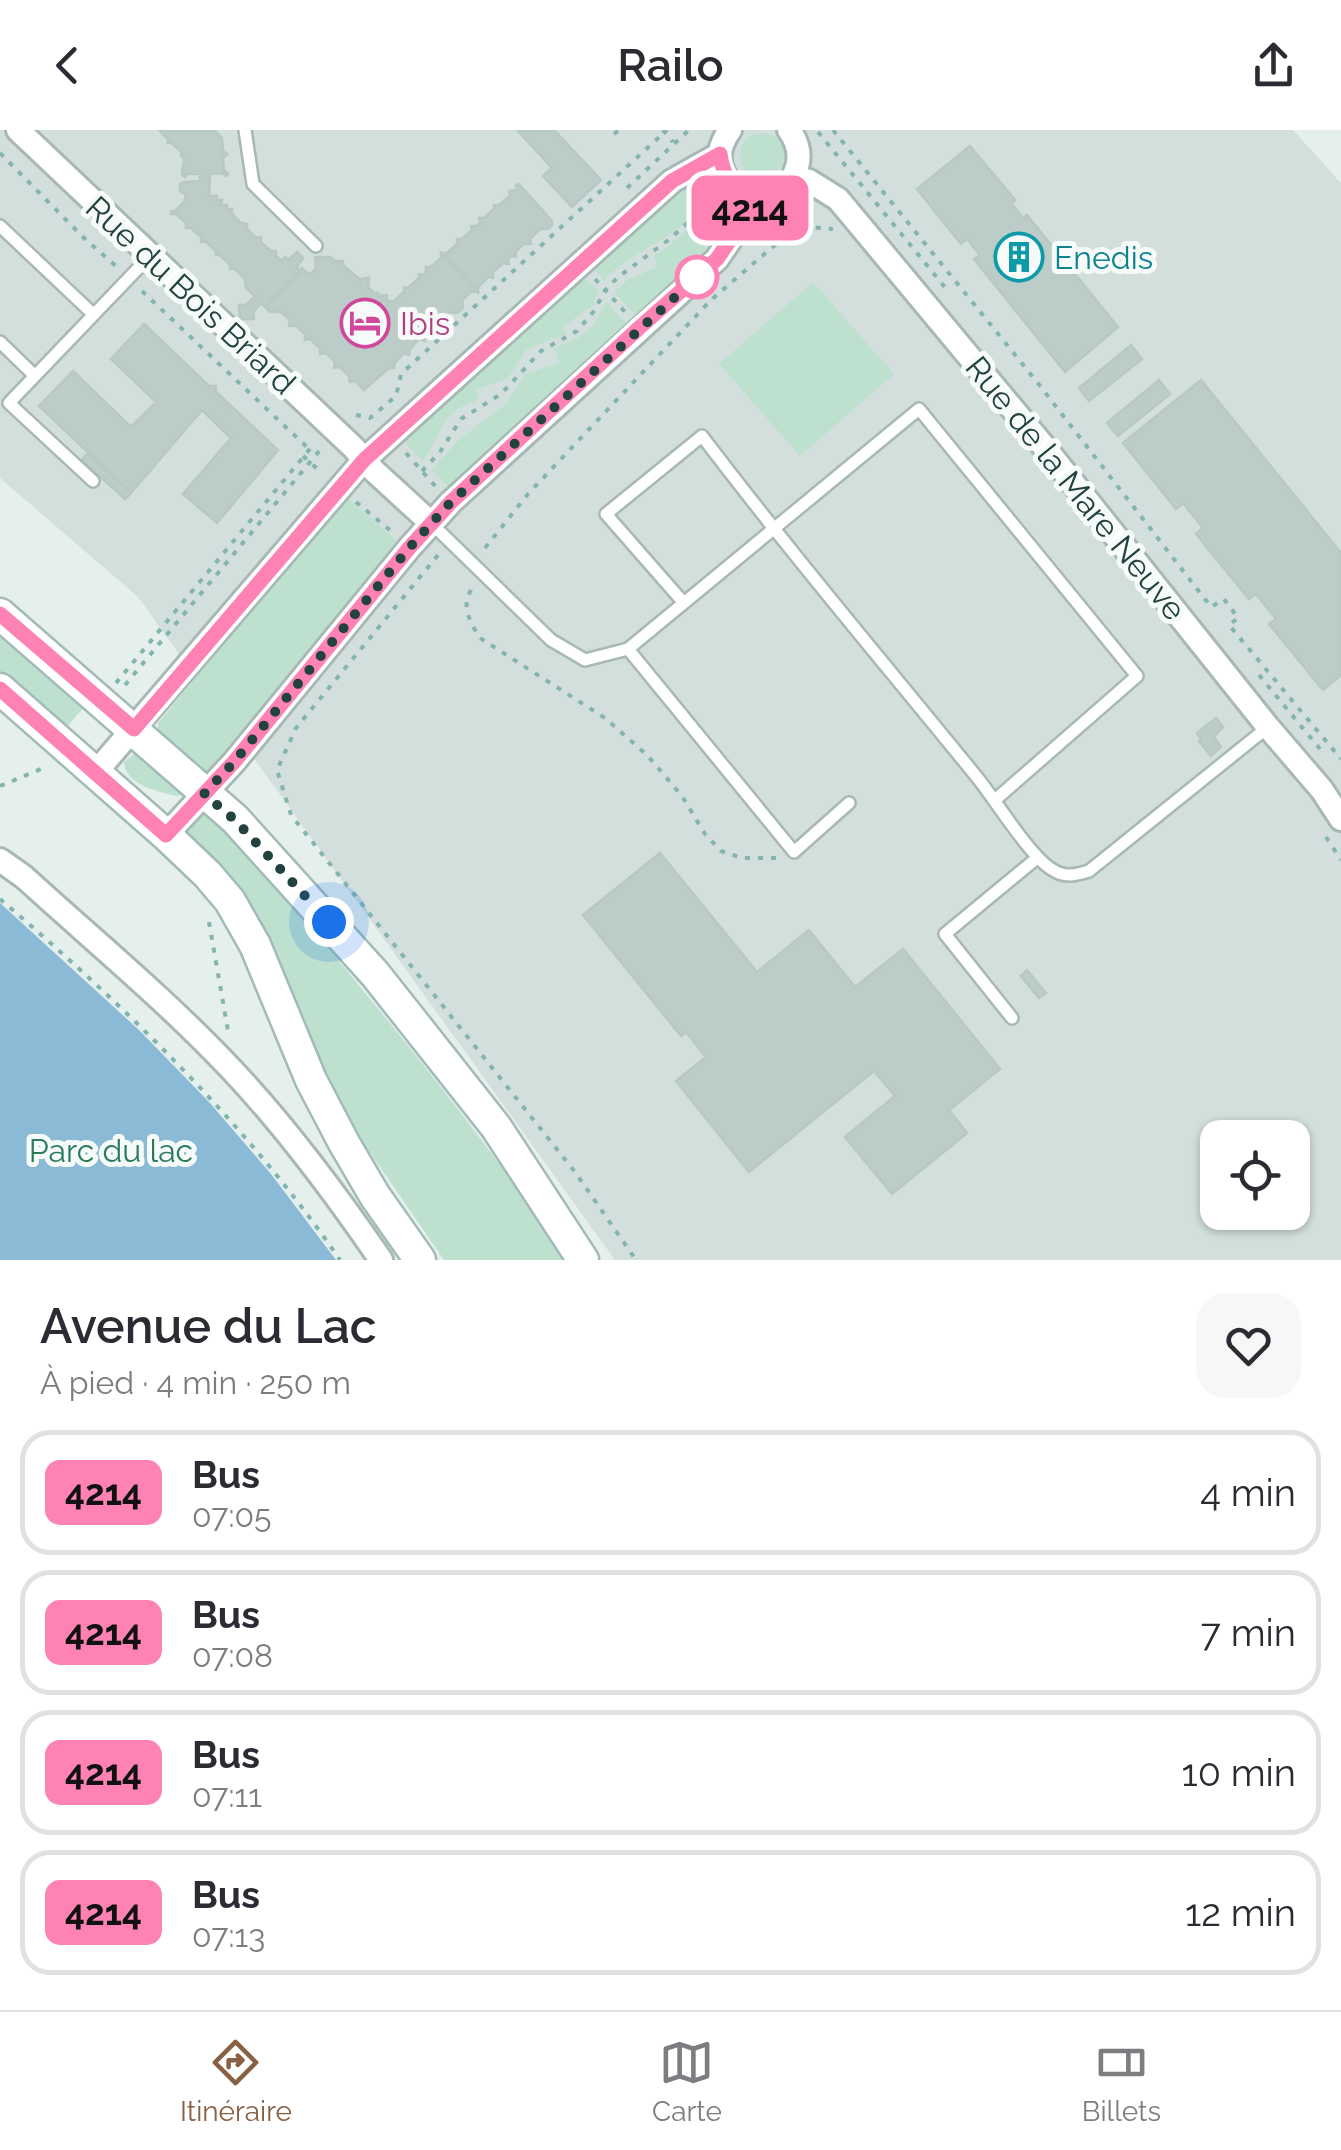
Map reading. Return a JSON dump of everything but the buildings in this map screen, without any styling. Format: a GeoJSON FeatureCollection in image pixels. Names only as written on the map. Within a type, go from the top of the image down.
{"type":"FeatureCollection","features":[{"type":"Feature","properties":{"kind":"main road"},"geometry":{"type":"LineString","coordinates":[[0,614],[235,820],[376,974],[496,1127],[583,1260]]}},
{"type":"Feature","properties":{"kind":"main road"},"geometry":{"type":"LineString","coordinates":[[0,689],[166,835],[230,900],[245,924],[311,1080],[375,1196],[420,1260]]}},
{"type":"Feature","properties":{"kind":"street","name":"Rue du Bois Briard"},"geometry":{"type":"LineString","coordinates":[[18,130],[432,524]]}},
{"type":"Feature","properties":{"kind":"street"},"geometry":{"type":"LineString","coordinates":[[730,130],[720,154],[722,168],[728,180],[746,194],[760,196],[784,188],[793,178],[799,150],[789,130]]}},
{"type":"Feature","properties":{"kind":"street"},"geometry":{"type":"LineString","coordinates":[[96,772],[364,460],[672,181],[720,154]]}},
{"type":"Feature","properties":{"kind":"street","name":"Rue de la Mare Neuve"},"geometry":{"type":"LineString","coordinates":[[793,178],[809,181],[838,198],[1322,790],[1332,825]]}},
{"type":"Feature","properties":{"kind":"street"},"geometry":{"type":"LineString","coordinates":[[166,835],[234,762],[451,502],[717,259],[760,196]]}},
{"type":"Feature","properties":{"kind":"street"},"geometry":{"type":"LineString","coordinates":[[0,860],[186,1024],[231,1069],[293,1140],[382,1260]]}},
{"type":"Feature","properties":{"kind":"lane"},"geometry":{"type":"LineString","coordinates":[[245,130],[253,184],[316,246]]}},
{"type":"Feature","properties":{"kind":"lane"},"geometry":{"type":"LineString","coordinates":[[0,226],[93,314]]}},
{"type":"Feature","properties":{"kind":"lane"},"geometry":{"type":"LineString","coordinates":[[93,481],[9,403],[149,257]]}},
{"type":"Feature","properties":{"kind":"lane"},"geometry":{"type":"LineString","coordinates":[[0,342],[35,376]]}},
{"type":"Feature","properties":{"kind":"lane"},"geometry":{"type":"LineString","coordinates":[[432,524],[551,640],[585,660],[628,649],[919,410],[1137,676],[995,800]]}},
{"type":"Feature","properties":{"kind":"lane"},"geometry":{"type":"LineString","coordinates":[[684,602],[606,514],[702,436],[995,800],[1037,858],[1055,872],[1074,876],[1089,871],[1268,727]]}},
{"type":"Feature","properties":{"kind":"lane"},"geometry":{"type":"LineString","coordinates":[[628,649],[794,852],[849,804]]}},
{"type":"Feature","properties":{"kind":"lane"},"geometry":{"type":"LineString","coordinates":[[1012,1018],[945,934],[1037,858]]}},
{"type":"Feature","properties":{"kind":"path"},"geometry":{"type":"LineString","coordinates":[[120,691],[336,433],[344,408],[358,416],[373,416],[396,396],[401,374],[668,130]]}},
{"type":"Feature","properties":{"kind":"path"},"geometry":{"type":"LineString","coordinates":[[832,130],[1037,382],[1211,607],[1224,598],[1238,618],[1229,625],[1341,759]]}},
{"type":"Feature","properties":{"kind":"path"},"geometry":{"type":"LineString","coordinates":[[0,153],[84,238],[309,449]]}},
{"type":"Feature","properties":{"kind":"path"},"geometry":{"type":"LineString","coordinates":[[422,471],[461,419],[501,394],[541,350],[577,331],[617,278],[713,201]]}},
{"type":"Feature","properties":{"kind":"path"},"geometry":{"type":"LineString","coordinates":[[794,852],[781,858],[742,858],[721,851],[704,834],[682,796],[647,754],[605,718],[480,638],[468,618],[466,605],[482,552],[528,494],[710,300],[796,226],[836,229]]}},
{"type":"Feature","properties":{"kind":"path"},"geometry":{"type":"LineString","coordinates":[[373,416],[451,502]]}},
{"type":"Feature","properties":{"kind":"path"},"geometry":{"type":"LineString","coordinates":[[114,685],[309,449],[336,433]]}},
{"type":"Feature","properties":{"kind":"path"},"geometry":{"type":"LineString","coordinates":[[304,456],[328,478]]}},
{"type":"Feature","properties":{"kind":"path"},"geometry":{"type":"LineString","coordinates":[[352,499],[396,536]]}},
{"type":"Feature","properties":{"kind":"path"},"geometry":{"type":"LineString","coordinates":[[441,551],[296,728],[276,770],[291,815],[575,1172],[636,1260]]}},
{"type":"Feature","properties":{"kind":"path"},"geometry":{"type":"LineString","coordinates":[[0,786],[51,764]]}},
{"type":"Feature","properties":{"kind":"path"},"geometry":{"type":"LineString","coordinates":[[1332,825],[1341,860]]}},
{"type":"Feature","properties":{"kind":"path"},"geometry":{"type":"LineString","coordinates":[[0,900],[93,980],[200,1087],[275,1172],[340,1260]]}},
{"type":"Feature","properties":{"kind":"path"},"geometry":{"type":"LineString","coordinates":[[203,911],[214,945],[231,1069]]}},
{"type":"Feature","properties":{"kind":"shaded area"},"geometry":{"type":"Polygon","coordinates":[[[0,130],[1293,130],[1341,183],[1341,1260],[615,1260],[138,597],[0,478],[0,130]]]}},
{"type":"Feature","properties":{"kind":"green space"},"geometry":{"type":"Polygon","coordinates":[[[762,133],[777,140],[784,155],[777,170],[762,177],[747,170],[740,155],[747,140],[762,133]]]}},
{"type":"Feature","properties":{"kind":"green space"},"geometry":{"type":"Polygon","coordinates":[[[689,181],[706,198],[697,212],[604,281],[591,266],[689,181]]]}},
{"type":"Feature","properties":{"kind":"green space"},"geometry":{"type":"Polygon","coordinates":[[[716,210],[729,226],[711,250],[638,318],[614,292],[626,281],[657,267],[654,255],[716,210]]]}},
{"type":"Feature","properties":{"kind":"green space"},"geometry":{"type":"Polygon","coordinates":[[[582,274],[598,291],[593,306],[562,327],[566,334],[527,349],[508,378],[476,390],[478,400],[450,415],[423,461],[403,440],[582,274]]]}},
{"type":"Feature","properties":{"kind":"green space"},"geometry":{"type":"Polygon","coordinates":[[[813,282],[894,374],[800,456],[719,364],[813,282]]]}},
{"type":"Feature","properties":{"kind":"green space"},"geometry":{"type":"Polygon","coordinates":[[[607,302],[629,326],[450,488],[431,470],[460,439],[506,404],[525,374],[559,363],[554,348],[585,333],[607,302]]]}},
{"type":"Feature","properties":{"kind":"green space"},"geometry":{"type":"Polygon","coordinates":[[[348,499],[397,541],[396,547],[213,767],[201,772],[158,733],[158,723],[340,503],[348,499]]]}},
{"type":"Feature","properties":{"kind":"green space"},"geometry":{"type":"Polygon","coordinates":[[[0,630],[86,705],[64,730],[0,673],[0,630]]]}},
{"type":"Feature","properties":{"kind":"green space"},"geometry":{"type":"Polygon","coordinates":[[[140,753],[182,795],[136,782],[124,762],[140,753]]]}},
{"type":"Feature","properties":{"kind":"green space"},"geometry":{"type":"Polygon","coordinates":[[[208,813],[392,1026],[502,1167],[566,1260],[444,1260],[334,1100],[186,836],[194,822],[208,813]]]}},
{"type":"Feature","properties":{"kind":"water","name":"Parc du lac"},"geometry":{"type":"Polygon","coordinates":[[[0,903],[139,1030],[209,1102],[271,1174],[336,1260],[0,1260],[0,903]]]}},
{"type":"Feature","properties":{"kind":"bus line","name":"4214"},"geometry":{"type":"LineString","coordinates":[[0,614],[134,729],[364,460],[672,181],[720,154],[728,180],[746,194],[760,196],[717,259],[451,502],[234,762],[166,835],[0,689]]}},
{"type":"Feature","properties":{"kind":"place","name":"Enedis"},"geometry":{"type":"Point","coordinates":[1019,257]}},
{"type":"Feature","properties":{"kind":"place","name":"Ibis"},"geometry":{"type":"Point","coordinates":[365,323]}},
{"type":"Feature","properties":{"kind":"route"},"geometry":{"type":"LineString","coordinates":[[329,922],[235,820],[204,794],[451,502],[697,277]]}}]}
